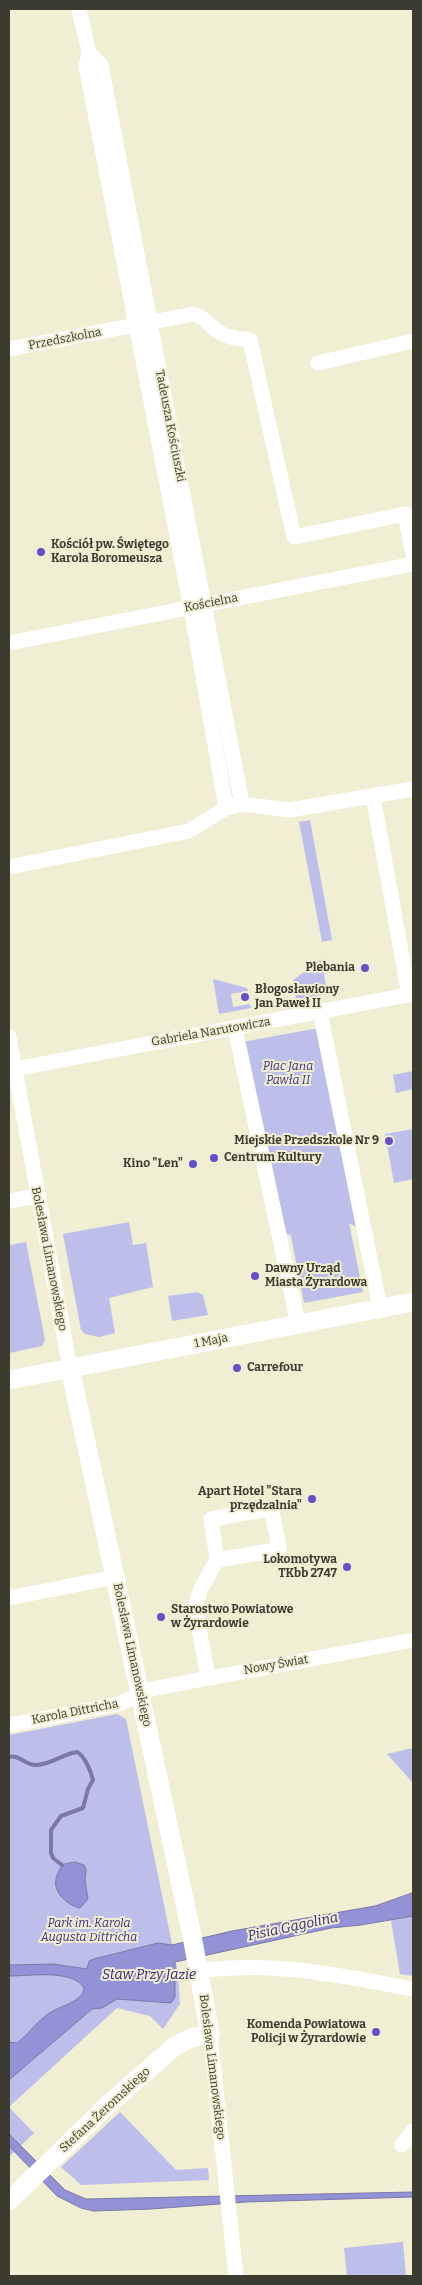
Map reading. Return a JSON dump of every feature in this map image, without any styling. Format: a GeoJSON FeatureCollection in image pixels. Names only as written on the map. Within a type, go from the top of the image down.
{"type":"FeatureCollection","features":[{"type":"Feature","properties":{"kind":"street","name":"Tadeusza Kościuszki"},"geometry":{"type":"LineString","coordinates":[[79,9],[89,53],[86,66],[143,324],[198,606],[242,804]]}},
{"type":"Feature","properties":{"kind":"street","name":"Przedszkolna"},"geometry":{"type":"LineString","coordinates":[[9,349],[194,314],[200,315],[217,331],[228,337],[250,340],[294,537],[405,514],[413,555]]}},
{"type":"Feature","properties":{"kind":"street"},"geometry":{"type":"LineString","coordinates":[[318,363],[413,341]]}},
{"type":"Feature","properties":{"kind":"street","name":"Kościelna"},"geometry":{"type":"LineString","coordinates":[[9,643],[413,564]]}},
{"type":"Feature","properties":{"kind":"street","name":"Tadeusza Kościuszki"},"geometry":{"type":"LineString","coordinates":[[198,606],[226,808]]}},
{"type":"Feature","properties":{"kind":"street"},"geometry":{"type":"LineString","coordinates":[[9,867],[189,832],[226,808],[242,804],[288,810],[413,789]]}},
{"type":"Feature","properties":{"kind":"street"},"geometry":{"type":"LineString","coordinates":[[373,796],[411,995]]}},
{"type":"Feature","properties":{"kind":"street","name":"Gabriela Narutowicza"},"geometry":{"type":"LineString","coordinates":[[12,1069],[411,995]]}},
{"type":"Feature","properties":{"kind":"street"},"geometry":{"type":"LineString","coordinates":[[320,1012],[380,1308]]}},
{"type":"Feature","properties":{"kind":"street"},"geometry":{"type":"LineString","coordinates":[[235,1028],[298,1324]]}},
{"type":"Feature","properties":{"kind":"street","name":"Bolesława Limanowskiego"},"geometry":{"type":"LineString","coordinates":[[9,1037],[12,1069],[70,1368],[198,1967],[210,2034],[236,2276]]}},
{"type":"Feature","properties":{"kind":"street"},"geometry":{"type":"LineString","coordinates":[[9,1201],[38,1196]]}},
{"type":"Feature","properties":{"kind":"street","name":"1 Maja"},"geometry":{"type":"LineString","coordinates":[[9,1380],[413,1302]]}},
{"type":"Feature","properties":{"kind":"street"},"geometry":{"type":"LineString","coordinates":[[208,1677],[194,1607],[201,1588],[218,1560],[211,1519],[268,1509],[272,1510],[280,1546],[277,1550],[218,1560]]}},
{"type":"Feature","properties":{"kind":"street"},"geometry":{"type":"LineString","coordinates":[[9,1598],[115,1577]]}},
{"type":"Feature","properties":{"kind":"street","name":"Nowy Świat"},"geometry":{"type":"LineString","coordinates":[[140,1694],[151,1689],[208,1677],[413,1640]]}},
{"type":"Feature","properties":{"kind":"street","name":"Karola Dittricha"},"geometry":{"type":"LineString","coordinates":[[9,1725],[119,1704],[140,1694]]}},
{"type":"Feature","properties":{"kind":"street"},"geometry":{"type":"LineString","coordinates":[[198,1967],[314,1971],[413,1989]]}},
{"type":"Feature","properties":{"kind":"street","name":"Stefana Żeromskiego"},"geometry":{"type":"LineString","coordinates":[[9,2201],[109,2104],[175,2046],[191,2038],[210,2034]]}},
{"type":"Feature","properties":{"kind":"street"},"geometry":{"type":"LineString","coordinates":[[402,2145],[413,2131]]}},
{"type":"Feature","properties":{"kind":"green space"},"geometry":{"type":"Polygon","coordinates":[[[310,820],[332,940],[322,942],[299,822],[310,820]]]}},
{"type":"Feature","properties":{"kind":"green space"},"geometry":{"type":"Polygon","coordinates":[[[322,959],[327,994],[296,1000],[293,980],[322,959]]]}},
{"type":"Feature","properties":{"kind":"green space"},"geometry":{"type":"Polygon","coordinates":[[[213,979],[247,988],[248,991],[231,994],[233,1007],[250,1004],[251,1008],[219,1014],[213,979]]]}},
{"type":"Feature","properties":{"kind":"green space","name":"Plac Jana Pawła II"},"geometry":{"type":"Polygon","coordinates":[[[319,1028],[359,1229],[349,1223],[363,1292],[304,1303],[291,1236],[282,1231],[242,1042],[319,1028]]]}},
{"type":"Feature","properties":{"kind":"green space"},"geometry":{"type":"Polygon","coordinates":[[[413,1071],[413,1089],[396,1093],[393,1075],[413,1071]]]}},
{"type":"Feature","properties":{"kind":"green space"},"geometry":{"type":"Polygon","coordinates":[[[413,1129],[413,1179],[394,1183],[385,1134],[413,1129]]]}},
{"type":"Feature","properties":{"kind":"green space"},"geometry":{"type":"Polygon","coordinates":[[[129,1222],[133,1245],[146,1243],[153,1287],[109,1298],[115,1333],[99,1337],[85,1334],[81,1330],[63,1234],[129,1222]]]}},
{"type":"Feature","properties":{"kind":"green space"},"geometry":{"type":"Polygon","coordinates":[[[26,1242],[45,1340],[42,1346],[9,1353],[9,1245],[26,1242]]]}},
{"type":"Feature","properties":{"kind":"green space"},"geometry":{"type":"Polygon","coordinates":[[[197,1292],[203,1295],[208,1315],[172,1321],[168,1296],[197,1292]]]}},
{"type":"Feature","properties":{"kind":"green space","name":"Park im. Karola Augusta Dittricha"},"geometry":{"type":"Polygon","coordinates":[[[117,1714],[126,1719],[178,1973],[180,2004],[163,2029],[150,2016],[117,2008],[9,2107],[9,1735],[117,1714]]]}},
{"type":"Feature","properties":{"kind":"green space"},"geometry":{"type":"Polygon","coordinates":[[[413,1748],[413,1783],[387,1754],[413,1748]]]}},
{"type":"Feature","properties":{"kind":"green space"},"geometry":{"type":"Polygon","coordinates":[[[413,1916],[413,1976],[400,1974],[391,1920],[413,1916]]]}},
{"type":"Feature","properties":{"kind":"green space"},"geometry":{"type":"Polygon","coordinates":[[[9,2107],[34,2133],[9,2157],[9,2107]]]}},
{"type":"Feature","properties":{"kind":"green space"},"geometry":{"type":"Polygon","coordinates":[[[120,2112],[176,2170],[208,2168],[209,2180],[81,2185],[61,2167],[120,2112]]]}},
{"type":"Feature","properties":{"kind":"green space"},"geometry":{"type":"Polygon","coordinates":[[[403,2242],[406,2276],[347,2276],[344,2248],[403,2242]]]}},
{"type":"Feature","properties":{"kind":"water"},"geometry":{"type":"Polygon","coordinates":[[[75,1862],[84,1865],[86,1869],[85,1880],[88,1899],[80,1908],[71,1905],[63,1898],[59,1894],[56,1885],[57,1876],[62,1865],[75,1862]]]}},
{"type":"Feature","properties":{"kind":"water"},"geometry":{"type":"Polygon","coordinates":[[[413,1893],[413,1916],[331,1928],[175,1962],[175,1997],[171,2003],[117,1999],[102,2008],[92,2009],[9,2080],[9,2042],[17,2043],[48,2014],[77,1999],[84,1988],[78,1982],[61,1976],[9,1976],[9,1965],[53,1964],[87,1969],[89,1961],[94,1959],[158,1943],[172,1945],[232,1931],[375,1906],[413,1893]]]}},
{"type":"Feature","properties":{"kind":"water"},"geometry":{"type":"Polygon","coordinates":[[[9,2134],[65,2190],[86,2199],[413,2192],[413,2197],[246,2202],[94,2211],[81,2208],[57,2196],[9,2146],[9,2134]]]}},
{"type":"Feature","properties":{"kind":"waterway"},"geometry":{"type":"LineString","coordinates":[[9,1757],[12,1756],[28,1763],[41,1765],[77,1752],[87,1764],[93,1780],[88,1789],[83,1808],[61,1816],[51,1830],[51,1853],[53,1858],[62,1865]]}},
{"type":"Feature","properties":{"kind":"place","name":"Kościół pw. Świętego Karola Boromeusza"},"geometry":{"type":"Point","coordinates":[41,552]}},
{"type":"Feature","properties":{"kind":"place","name":"Plebania"},"geometry":{"type":"Point","coordinates":[365,968]}},
{"type":"Feature","properties":{"kind":"place","name":"Błogosławiony Jan Paweł II"},"geometry":{"type":"Point","coordinates":[245,997]}},
{"type":"Feature","properties":{"kind":"place","name":"Miejskie Przedszkole Nr 9"},"geometry":{"type":"Point","coordinates":[389,1141]}},
{"type":"Feature","properties":{"kind":"place","name":"Centrum Kultury"},"geometry":{"type":"Point","coordinates":[214,1158]}},
{"type":"Feature","properties":{"kind":"place","name":"Kino \"Len\""},"geometry":{"type":"Point","coordinates":[193,1164]}},
{"type":"Feature","properties":{"kind":"place","name":"Dawny Urząd Miasta Żyrardowa"},"geometry":{"type":"Point","coordinates":[255,1276]}},
{"type":"Feature","properties":{"kind":"place","name":"Carrefour"},"geometry":{"type":"Point","coordinates":[237,1368]}},
{"type":"Feature","properties":{"kind":"place","name":"Apart Hotel \"Stara przędzalnia\""},"geometry":{"type":"Point","coordinates":[312,1499]}},
{"type":"Feature","properties":{"kind":"place","name":"Lokomotywa TKbb 2747"},"geometry":{"type":"Point","coordinates":[347,1567]}},
{"type":"Feature","properties":{"kind":"place","name":"Starostwo Powiatowe w Żyrardowie"},"geometry":{"type":"Point","coordinates":[161,1617]}},
{"type":"Feature","properties":{"kind":"place","name":"Komenda Powiatowa Policji w Żyrardowie"},"geometry":{"type":"Point","coordinates":[376,2032]}},
{"type":"Feature","properties":{"kind":"water label","name":"Pisia Gągolina"},"geometry":{"type":"Point","coordinates":[293,1927]}},
{"type":"Feature","properties":{"kind":"water label","name":"Staw Przy Jazie"},"geometry":{"type":"Point","coordinates":[149,1975]}}]}
